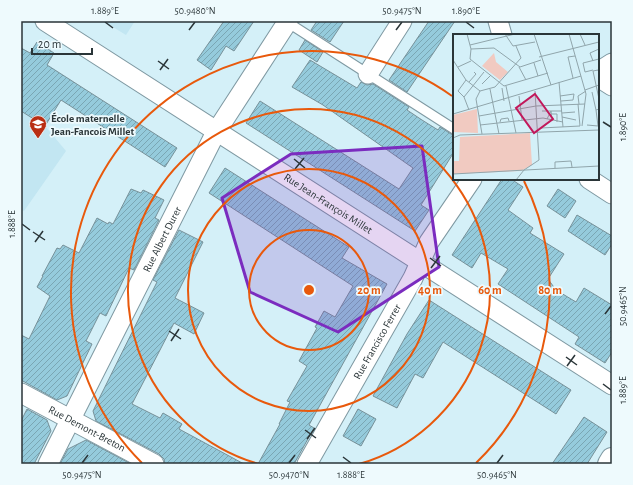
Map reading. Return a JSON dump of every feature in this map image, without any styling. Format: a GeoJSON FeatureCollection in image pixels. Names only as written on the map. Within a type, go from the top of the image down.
{"type":"FeatureCollection","features":[{"type":"Feature","properties":{"kind":"main road"},"geometry":{"type":"LineString","coordinates":[[609,464],[612,459]]}},
{"type":"Feature","properties":{"kind":"street","name":"Rue Jean-François Millet"},"geometry":{"type":"LineString","coordinates":[[45,21],[612,385]]}},
{"type":"Feature","properties":{"kind":"street"},"geometry":{"type":"LineString","coordinates":[[368,74],[402,21]]}},
{"type":"Feature","properties":{"kind":"street"},"geometry":{"type":"LineString","coordinates":[[498,21],[502,34]]}},
{"type":"Feature","properties":{"kind":"street","name":"Rue Albert Durer"},"geometry":{"type":"LineString","coordinates":[[48,464],[216,132],[288,22]]}},
{"type":"Feature","properties":{"kind":"street"},"geometry":{"type":"LineString","coordinates":[[606,68],[612,86]]}},
{"type":"Feature","properties":{"kind":"street","name":"Rue Francisco Ferrer"},"geometry":{"type":"LineString","coordinates":[[307,464],[413,278],[429,242],[471,180]]}},
{"type":"Feature","properties":{"kind":"street"},"geometry":{"type":"LineString","coordinates":[[591,180],[612,194]]}},
{"type":"Feature","properties":{"kind":"street","name":"Rue Demont-Breton"},"geometry":{"type":"LineString","coordinates":[[21,393],[154,464]]}},
{"type":"Feature","properties":{"kind":"lane"},"geometry":{"type":"LineString","coordinates":[[288,22],[453,128]]}},
{"type":"Feature","properties":{"kind":"highlighted area"},"geometry":{"type":"Polygon","coordinates":[[[422,146],[439,267],[338,332],[250,292],[222,198],[291,154],[422,146]]]}},
{"type":"Feature","properties":{"kind":"shaded area"},"geometry":{"type":"Polygon","coordinates":[[[103,21],[135,21],[126,35],[103,21]]]}},
{"type":"Feature","properties":{"kind":"shaded area","name":"École maternelle Jean-Fancois Millet"},"geometry":{"type":"Polygon","coordinates":[[[21,47],[73,81],[45,126],[66,151],[24,211],[21,209],[21,47]]]}},
{"type":"Feature","properties":{"kind":"building"},"geometry":{"type":"Polygon","coordinates":[[[224,21],[254,21],[234,51],[226,46],[211,70],[197,60],[224,21]]]}},
{"type":"Feature","properties":{"kind":"building"},"geometry":{"type":"Polygon","coordinates":[[[317,21],[344,21],[330,42],[311,30],[317,21]]]}},
{"type":"Feature","properties":{"kind":"building"},"geometry":{"type":"Polygon","coordinates":[[[429,21],[455,21],[407,92],[389,80],[429,21]]]}},
{"type":"Feature","properties":{"kind":"building"},"geometry":{"type":"Polygon","coordinates":[[[305,40],[323,52],[317,62],[299,50],[305,40]]]}},
{"type":"Feature","properties":{"kind":"building"},"geometry":{"type":"Polygon","coordinates":[[[37,42],[54,53],[47,65],[177,148],[165,167],[61,100],[45,126],[21,111],[21,48],[30,53],[37,42]]]}},
{"type":"Feature","properties":{"kind":"building"},"geometry":{"type":"Polygon","coordinates":[[[310,60],[357,88],[361,82],[367,85],[373,84],[409,107],[407,110],[422,120],[438,130],[440,127],[453,135],[453,154],[421,205],[429,210],[415,231],[246,123],[260,101],[399,189],[413,168],[323,105],[292,87],[310,60]]]}},
{"type":"Feature","properties":{"kind":"building"},"geometry":{"type":"Polygon","coordinates":[[[225,168],[349,247],[342,258],[387,284],[309,425],[314,428],[294,464],[258,464],[280,424],[290,402],[287,401],[307,366],[299,361],[317,328],[315,327],[324,311],[335,317],[353,286],[209,193],[225,168]]]}},
{"type":"Feature","properties":{"kind":"building"},"geometry":{"type":"Polygon","coordinates":[[[501,180],[512,180],[523,187],[508,210],[533,228],[530,233],[564,254],[548,279],[556,290],[576,302],[584,288],[612,305],[612,352],[605,363],[575,344],[579,337],[498,284],[508,269],[481,253],[472,268],[452,255],[501,180]]]}},
{"type":"Feature","properties":{"kind":"building"},"geometry":{"type":"Polygon","coordinates":[[[131,189],[141,193],[143,190],[164,200],[155,218],[159,220],[134,270],[129,268],[106,316],[100,313],[86,341],[92,344],[67,396],[57,400],[21,380],[21,335],[29,339],[50,296],[37,287],[57,248],[60,249],[63,245],[79,253],[97,218],[108,224],[109,222],[113,224],[131,189]]]}},
{"type":"Feature","properties":{"kind":"building"},"geometry":{"type":"Polygon","coordinates":[[[558,189],[576,201],[565,218],[547,206],[558,189]]]}},
{"type":"Feature","properties":{"kind":"building"},"geometry":{"type":"Polygon","coordinates":[[[577,215],[612,236],[612,244],[605,255],[568,231],[577,215]]]}},
{"type":"Feature","properties":{"kind":"building"},"geometry":{"type":"Polygon","coordinates":[[[179,230],[203,242],[175,298],[204,313],[194,334],[174,323],[132,404],[160,418],[163,413],[182,424],[179,429],[244,464],[165,464],[164,459],[159,454],[96,421],[93,411],[157,282],[153,280],[179,230]]]}},
{"type":"Feature","properties":{"kind":"building"},"geometry":{"type":"Polygon","coordinates":[[[429,300],[571,390],[556,414],[443,342],[423,378],[415,374],[397,408],[373,396],[407,334],[429,300]]]}},
{"type":"Feature","properties":{"kind":"building"},"geometry":{"type":"Polygon","coordinates":[[[27,409],[47,420],[51,431],[34,464],[21,464],[21,421],[27,409]]]}},
{"type":"Feature","properties":{"kind":"building"},"geometry":{"type":"Polygon","coordinates":[[[358,409],[376,419],[361,446],[343,436],[358,409]]]}},
{"type":"Feature","properties":{"kind":"building"},"geometry":{"type":"Polygon","coordinates":[[[584,417],[607,432],[587,464],[552,464],[584,417]]]}},
{"type":"Feature","properties":{"kind":"building"},"geometry":{"type":"Polygon","coordinates":[[[86,440],[131,464],[60,464],[68,449],[86,440]]]}},
{"type":"Feature","properties":{"kind":"place","name":"École maternelle Jean-Fancois Millet"},"geometry":{"type":"Point","coordinates":[38,139]}}]}
